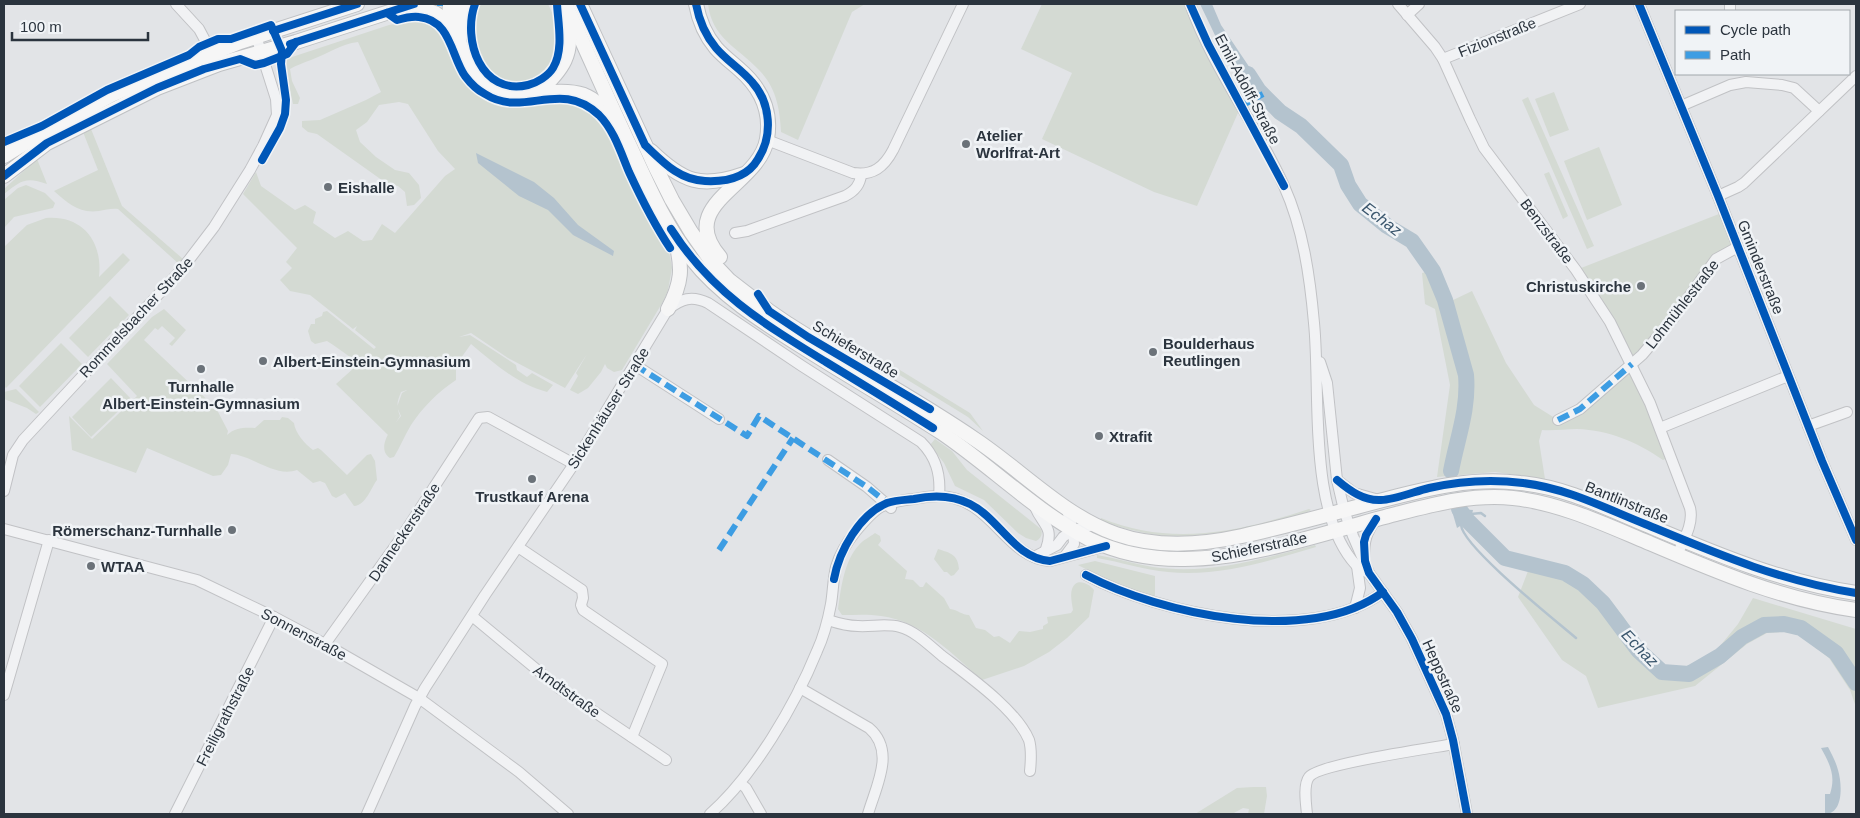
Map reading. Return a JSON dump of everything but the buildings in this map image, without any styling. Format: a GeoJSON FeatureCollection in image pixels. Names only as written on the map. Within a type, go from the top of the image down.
{"type":"FeatureCollection","features":[{"type":"Feature","properties":{"kind":"main road"},"geometry":{"type":"LineString","coordinates":[[4,176],[34,152],[66,133],[215,59],[256,36],[358,4]]}},
{"type":"Feature","properties":{"kind":"main road"},"geometry":{"type":"LineString","coordinates":[[4,156],[111,95],[215,59],[262,52],[413,4],[435,12],[451,24]]}},
{"type":"Feature","properties":{"kind":"main road"},"geometry":{"type":"LineString","coordinates":[[450,4],[451,24],[459,40],[466,63],[471,72],[485,85],[508,94],[528,95],[568,92],[583,95],[598,103],[622,129]]}},
{"type":"Feature","properties":{"kind":"main road"},"geometry":{"type":"LineString","coordinates":[[459,40],[463,26],[463,4]]}},
{"type":"Feature","properties":{"kind":"main road"},"geometry":{"type":"LineString","coordinates":[[537,93],[557,74],[566,60],[569,45],[568,24],[563,4]]}},
{"type":"Feature","properties":{"kind":"main road","name":"Schieferstraße"},"geometry":{"type":"LineString","coordinates":[[563,4],[654,196],[672,229],[700,269],[736,302],[777,332],[960,445],[1063,525],[1106,546],[1131,554],[1185,559],[1233,555],[1342,528]]}},
{"type":"Feature","properties":{"kind":"main road","name":"Schieferstraße"},"geometry":{"type":"LineString","coordinates":[[580,4],[675,206],[704,252],[729,280],[769,311],[808,337],[930,409],[998,455],[1066,507],[1094,525],[1118,535],[1150,542],[1176,543],[1219,540],[1329,513]]}},
{"type":"Feature","properties":{"kind":"main road"},"geometry":{"type":"LineString","coordinates":[[696,4],[698,15],[710,40],[717,50],[752,81],[760,93],[766,111],[767,140],[760,156],[747,173],[712,208],[706,221],[705,229],[709,243],[716,254],[758,294],[769,311]]}},
{"type":"Feature","properties":{"kind":"main road"},"geometry":{"type":"LineString","coordinates":[[645,145],[670,169],[685,178],[713,182],[747,173]]}},
{"type":"Feature","properties":{"kind":"main road"},"geometry":{"type":"LineString","coordinates":[[668,309],[679,287],[680,278],[679,259],[672,229]]}},
{"type":"Feature","properties":{"kind":"main road","name":"Bantlinstraße"},"geometry":{"type":"LineString","coordinates":[[1329,513],[1449,484],[1502,481],[1550,488],[1596,504],[1766,572],[1810,584],[1856,592]]}},
{"type":"Feature","properties":{"kind":"main road"},"geometry":{"type":"LineString","coordinates":[[1579,488],[1596,504]]}},
{"type":"Feature","properties":{"kind":"main road","name":"Bantlinstraße"},"geometry":{"type":"LineString","coordinates":[[1342,528],[1462,498],[1511,498],[1542,503],[1580,515],[1737,580],[1808,602],[1855,611]]}},
{"type":"Feature","properties":{"kind":"main road"},"geometry":{"type":"LineString","coordinates":[[1294,523],[1299,540]]}},
{"type":"Feature","properties":{"kind":"street"},"geometry":{"type":"LineString","coordinates":[[176,4],[199,29],[215,59]]}},
{"type":"Feature","properties":{"kind":"street"},"geometry":{"type":"LineString","coordinates":[[767,140],[844,170],[861,174],[873,172],[888,160],[963,4]]}},
{"type":"Feature","properties":{"kind":"street","name":"Emil-Adolff-Straße"},"geometry":{"type":"LineString","coordinates":[[1190,4],[1208,44],[1270,158],[1291,204],[1303,247],[1318,357],[1316,386],[1324,486],[1329,513]]}},
{"type":"Feature","properties":{"kind":"street","name":"Benzstraße"},"geometry":{"type":"LineString","coordinates":[[1398,4],[1443,59],[1484,148],[1576,270],[1607,317],[1632,364],[1685,490],[1691,512],[1690,524],[1677,555]]}},
{"type":"Feature","properties":{"kind":"street"},"geometry":{"type":"LineString","coordinates":[[1407,15],[1419,4]]}},
{"type":"Feature","properties":{"kind":"street","name":"Fizionstraße"},"geometry":{"type":"LineString","coordinates":[[1443,59],[1580,4]]}},
{"type":"Feature","properties":{"kind":"street","name":"Gminderstraße"},"geometry":{"type":"LineString","coordinates":[[1639,4],[1718,196],[1808,426],[1856,540]]}},
{"type":"Feature","properties":{"kind":"street","name":"Rommelsbacher Straße"},"geometry":{"type":"LineString","coordinates":[[4,492],[13,454],[23,440],[178,274],[214,227],[250,170],[277,115],[276,99],[256,36]]}},
{"type":"Feature","properties":{"kind":"street"},"geometry":{"type":"LineString","coordinates":[[1730,75],[1730,85]]}},
{"type":"Feature","properties":{"kind":"street"},"geometry":{"type":"LineString","coordinates":[[1718,196],[1742,185],[1856,76]]}},
{"type":"Feature","properties":{"kind":"street"},"geometry":{"type":"LineString","coordinates":[[1681,106],[1730,85],[1746,82],[1790,86],[1799,90],[1819,111]]}},
{"type":"Feature","properties":{"kind":"street"},"geometry":{"type":"LineString","coordinates":[[734,233],[747,231],[845,196],[856,189],[861,174]]}},
{"type":"Feature","properties":{"kind":"street","name":"Lohmühlestraße"},"geometry":{"type":"LineString","coordinates":[[1558,420],[1580,409],[1652,345],[1716,259],[1738,247]]}},
{"type":"Feature","properties":{"kind":"street"},"geometry":{"type":"LineString","coordinates":[[668,309],[684,299],[699,299],[708,302],[802,366],[921,442],[929,450],[937,465],[940,483],[939,496]]}},
{"type":"Feature","properties":{"kind":"street","name":"Sickenhäuser Straße"},"geometry":{"type":"LineString","coordinates":[[368,814],[419,698],[574,464],[668,309]]}},
{"type":"Feature","properties":{"kind":"street","name":"Emil-Adolff-Straße"},"geometry":{"type":"LineString","coordinates":[[1318,357],[1327,383],[1338,480],[1344,510]]}},
{"type":"Feature","properties":{"kind":"street"},"geometry":{"type":"LineString","coordinates":[[635,365],[719,419]]}},
{"type":"Feature","properties":{"kind":"street"},"geometry":{"type":"LineString","coordinates":[[1660,428],[1788,376]]}},
{"type":"Feature","properties":{"kind":"street"},"geometry":{"type":"LineString","coordinates":[[1808,426],[1847,412]]}},
{"type":"Feature","properties":{"kind":"street","name":"Danneckerstraße"},"geometry":{"type":"LineString","coordinates":[[326,644],[406,531],[479,418],[488,417],[574,464]]}},
{"type":"Feature","properties":{"kind":"street"},"geometry":{"type":"LineString","coordinates":[[828,460],[867,487],[890,506]]}},
{"type":"Feature","properties":{"kind":"street"},"geometry":{"type":"LineString","coordinates":[[1324,486],[1334,484],[1338,480],[1354,493],[1381,500]]}},
{"type":"Feature","properties":{"kind":"street"},"geometry":{"type":"LineString","coordinates":[[710,814],[740,782],[772,736],[800,688],[818,650],[828,620],[836,568],[844,547],[859,528],[890,506],[912,499],[939,496],[956,499],[978,509],[1020,549],[1041,560],[1050,561],[1106,546]]}},
{"type":"Feature","properties":{"kind":"street"},"geometry":{"type":"LineString","coordinates":[[1034,504],[1038,514],[1050,530],[1046,549]]}},
{"type":"Feature","properties":{"kind":"street"},"geometry":{"type":"LineString","coordinates":[[1065,556],[1074,544],[1073,530],[1066,507]]}},
{"type":"Feature","properties":{"kind":"street"},"geometry":{"type":"LineString","coordinates":[[1342,528],[1344,510]]}},
{"type":"Feature","properties":{"kind":"street"},"geometry":{"type":"LineString","coordinates":[[1329,513],[1342,528],[1361,564]]}},
{"type":"Feature","properties":{"kind":"street"},"geometry":{"type":"LineString","coordinates":[[1355,608],[1360,588],[1364,542],[1376,519]]}},
{"type":"Feature","properties":{"kind":"street"},"geometry":{"type":"LineString","coordinates":[[1034,557],[1046,549],[1057,545],[1063,537],[1073,530],[1094,525]]}},
{"type":"Feature","properties":{"kind":"street","name":"Sonnenstraße"},"geometry":{"type":"LineString","coordinates":[[4,529],[198,580],[274,617],[326,644],[419,698],[519,772],[568,814]]}},
{"type":"Feature","properties":{"kind":"street"},"geometry":{"type":"LineString","coordinates":[[4,695],[49,540]]}},
{"type":"Feature","properties":{"kind":"street"},"geometry":{"type":"LineString","coordinates":[[518,547],[582,590],[583,598],[581,605],[584,610],[662,664],[632,738]]}},
{"type":"Feature","properties":{"kind":"street","name":"Heppstraße"},"geometry":{"type":"LineString","coordinates":[[1361,564],[1401,619],[1422,659],[1446,714],[1454,744],[1467,814]]}},
{"type":"Feature","properties":{"kind":"street"},"geometry":{"type":"LineString","coordinates":[[1086,575],[1128,594],[1178,610],[1226,618],[1270,621],[1325,616],[1355,608],[1371,601],[1383,592]]}},
{"type":"Feature","properties":{"kind":"street","name":"Arndtstraße"},"geometry":{"type":"LineString","coordinates":[[472,616],[559,688],[666,760]]}},
{"type":"Feature","properties":{"kind":"street","name":"Freiligrathstraße"},"geometry":{"type":"LineString","coordinates":[[175,814],[274,617]]}},
{"type":"Feature","properties":{"kind":"street"},"geometry":{"type":"LineString","coordinates":[[828,620],[858,626],[883,624],[901,627],[917,636],[973,679],[1020,726],[1029,741],[1030,771]]}},
{"type":"Feature","properties":{"kind":"street"},"geometry":{"type":"LineString","coordinates":[[800,688],[869,728],[876,734],[884,753],[884,763],[868,814]]}},
{"type":"Feature","properties":{"kind":"street"},"geometry":{"type":"LineString","coordinates":[[1307,814],[1306,784],[1308,778],[1315,772],[1356,761],[1454,744]]}},
{"type":"Feature","properties":{"kind":"street"},"geometry":{"type":"LineString","coordinates":[[740,782],[746,788],[761,814]]}},
{"type":"Feature","properties":{"kind":"shaded area"},"geometry":{"type":"Polygon","coordinates":[[[478,4],[548,4],[553,14],[555,28],[555,56],[551,69],[537,79],[525,84],[503,82],[493,76],[479,57],[475,46],[474,22],[478,4]]]}},
{"type":"Feature","properties":{"kind":"shaded area"},"geometry":{"type":"Polygon","coordinates":[[[708,4],[865,4],[852,12],[798,140],[781,132],[780,115],[773,90],[758,69],[720,34],[710,16],[708,4]]]}},
{"type":"Feature","properties":{"kind":"shaded area"},"geometry":{"type":"Polygon","coordinates":[[[1042,4],[1190,4],[1241,106],[1197,206],[1154,192],[1042,139],[1072,73],[1021,49],[1042,4]]]}},
{"type":"Feature","properties":{"kind":"shaded area"},"geometry":{"type":"Polygon","coordinates":[[[1200,4],[1212,4],[1221,25],[1254,74],[1252,79],[1261,91],[1250,99],[1224,54],[1200,4]]]}},
{"type":"Feature","properties":{"kind":"shaded area"},"geometry":{"type":"Polygon","coordinates":[[[416,20],[429,24],[441,31],[463,77],[475,92],[489,101],[521,106],[547,102],[577,102],[603,123],[648,214],[669,251],[672,268],[664,300],[622,370],[614,372],[607,368],[605,364],[588,388],[578,394],[570,390],[578,376],[576,373],[587,354],[565,388],[508,358],[471,333],[459,337],[470,335],[516,365],[517,370],[527,377],[532,373],[553,385],[547,392],[516,379],[471,344],[456,365],[456,380],[420,412],[394,457],[390,458],[384,449],[388,435],[336,384],[355,367],[350,357],[327,341],[315,344],[311,341],[308,331],[311,324],[315,324],[315,319],[327,311],[374,349],[376,347],[355,330],[357,326],[353,329],[310,295],[290,291],[280,280],[292,268],[286,262],[297,248],[243,194],[256,172],[261,186],[295,210],[305,205],[316,212],[313,223],[335,238],[348,231],[363,241],[372,240],[382,224],[395,233],[445,176],[455,169],[438,151],[408,104],[399,102],[379,105],[367,122],[356,130],[360,142],[376,157],[395,170],[409,173],[419,185],[421,198],[414,205],[407,206],[405,192],[398,186],[386,183],[317,134],[308,132],[302,127],[302,121],[320,120],[381,92],[358,42],[340,47],[290,69],[292,81],[300,98],[298,104],[293,104],[284,63],[286,59],[389,25],[416,20]],[[407,390],[401,392],[398,406],[402,393],[407,390]]]}},
{"type":"Feature","properties":{"kind":"shaded area"},"geometry":{"type":"Polygon","coordinates":[[[1554,92],[1569,130],[1550,137],[1535,99],[1554,92]]]}},
{"type":"Feature","properties":{"kind":"shaded area"},"geometry":{"type":"Polygon","coordinates":[[[1528,97],[1594,246],[1587,249],[1522,100],[1528,97]]]}},
{"type":"Feature","properties":{"kind":"shaded area"},"geometry":{"type":"Polygon","coordinates":[[[91,129],[122,206],[183,259],[179,264],[118,209],[86,211],[74,207],[54,191],[98,170],[83,132],[91,129]]]}},
{"type":"Feature","properties":{"kind":"shaded area"},"geometry":{"type":"Polygon","coordinates":[[[1599,147],[1622,205],[1587,220],[1564,161],[1599,147]]]}},
{"type":"Feature","properties":{"kind":"shaded area"},"geometry":{"type":"Polygon","coordinates":[[[476,153],[534,182],[554,198],[578,225],[614,251],[613,256],[573,235],[548,210],[519,196],[478,163],[476,153]]]}},
{"type":"Feature","properties":{"kind":"shaded area"},"geometry":{"type":"Polygon","coordinates":[[[37,159],[47,184],[28,180],[19,183],[4,194],[4,189],[37,159]]]}},
{"type":"Feature","properties":{"kind":"shaded area"},"geometry":{"type":"Polygon","coordinates":[[[1549,172],[1568,216],[1563,219],[1544,174],[1549,172]]]}},
{"type":"Feature","properties":{"kind":"shaded area"},"geometry":{"type":"Polygon","coordinates":[[[26,185],[45,193],[55,203],[53,208],[14,217],[4,228],[4,200],[18,188],[26,185]]]}},
{"type":"Feature","properties":{"kind":"shaded area"},"geometry":{"type":"Polygon","coordinates":[[[1724,212],[1738,247],[1722,254],[1632,364],[1576,270],[1724,212]]]}},
{"type":"Feature","properties":{"kind":"shaded area"},"geometry":{"type":"Polygon","coordinates":[[[46,218],[59,218],[70,221],[88,233],[98,253],[99,277],[123,253],[130,260],[6,388],[4,386],[4,247],[27,225],[46,218]]]}},
{"type":"Feature","properties":{"kind":"shaded area"},"geometry":{"type":"Polygon","coordinates":[[[1434,270],[1449,302],[1472,291],[1506,363],[1534,405],[1558,420],[1632,364],[1672,456],[1663,460],[1622,438],[1600,432],[1577,429],[1542,430],[1539,441],[1545,479],[1495,472],[1437,477],[1450,385],[1435,309],[1425,304],[1422,273],[1434,270]]]}},
{"type":"Feature","properties":{"kind":"shaded area"},"geometry":{"type":"Polygon","coordinates":[[[110,296],[129,315],[88,357],[69,338],[110,296]]]}},
{"type":"Feature","properties":{"kind":"shaded area"},"geometry":{"type":"Polygon","coordinates":[[[164,309],[186,330],[172,346],[169,344],[175,338],[162,326],[158,330],[155,328],[144,340],[216,408],[228,431],[227,435],[240,428],[255,428],[264,420],[280,420],[282,417],[288,418],[294,423],[298,434],[310,448],[321,450],[347,475],[367,455],[371,454],[375,461],[377,480],[362,503],[354,506],[345,493],[336,498],[332,496],[325,483],[320,481],[313,483],[297,470],[289,472],[272,469],[239,455],[231,454],[228,465],[221,475],[213,476],[147,448],[136,473],[72,450],[69,416],[92,439],[137,396],[107,364],[152,317],[164,309]]]}},
{"type":"Feature","properties":{"kind":"shaded area"},"geometry":{"type":"Polygon","coordinates":[[[61,343],[82,364],[40,407],[19,386],[61,343]]]}},
{"type":"Feature","properties":{"kind":"shaded area"},"geometry":{"type":"Polygon","coordinates":[[[882,359],[970,413],[983,431],[968,417],[880,363],[882,359]]]}},
{"type":"Feature","properties":{"kind":"shaded area"},"geometry":{"type":"Polygon","coordinates":[[[111,378],[131,399],[91,437],[72,417],[111,378]]]}},
{"type":"Feature","properties":{"kind":"shaded area"},"geometry":{"type":"Polygon","coordinates":[[[16,389],[39,412],[36,414],[27,408],[4,399],[4,392],[16,389]]]}},
{"type":"Feature","properties":{"kind":"shaded area"},"geometry":{"type":"Polygon","coordinates":[[[935,439],[952,451],[967,470],[1041,529],[1042,534],[1039,539],[1036,541],[1018,533],[984,500],[955,486],[944,463],[930,445],[935,439]]]}},
{"type":"Feature","properties":{"kind":"shaded area"},"geometry":{"type":"Polygon","coordinates":[[[1459,509],[1473,510],[1471,519],[1457,528],[1452,511],[1459,509]]]}},
{"type":"Feature","properties":{"kind":"shaded area"},"geometry":{"type":"Polygon","coordinates":[[[1311,510],[1301,516],[1242,531],[1206,537],[1175,537],[1144,533],[1100,520],[1101,518],[1127,527],[1153,532],[1205,533],[1257,524],[1311,510]]]}},
{"type":"Feature","properties":{"kind":"shaded area"},"geometry":{"type":"Polygon","coordinates":[[[875,533],[880,536],[881,541],[878,545],[907,571],[905,579],[913,580],[920,587],[923,587],[926,582],[944,598],[950,609],[969,615],[976,628],[985,630],[994,637],[999,636],[1010,643],[1019,631],[1030,632],[1043,629],[1043,626],[1048,623],[1047,617],[1071,613],[1073,610],[1072,589],[1079,582],[1086,583],[1094,590],[1089,617],[1049,652],[1024,666],[982,680],[936,640],[910,625],[896,619],[881,616],[842,615],[838,609],[842,584],[850,559],[859,545],[875,533]]]}},
{"type":"Feature","properties":{"kind":"shaded area"},"geometry":{"type":"Polygon","coordinates":[[[1315,545],[1316,547],[1243,567],[1206,572],[1159,571],[1097,558],[1097,555],[1153,567],[1194,569],[1235,564],[1315,545]]]}},
{"type":"Feature","properties":{"kind":"shaded area"},"geometry":{"type":"Polygon","coordinates":[[[938,549],[950,553],[957,561],[959,569],[954,575],[951,576],[944,572],[934,559],[938,549]]]}},
{"type":"Feature","properties":{"kind":"shaded area"},"geometry":{"type":"Polygon","coordinates":[[[1533,558],[1555,565],[1596,586],[1623,616],[1647,653],[1669,668],[1691,667],[1715,652],[1738,624],[1753,598],[1856,629],[1856,707],[1850,690],[1829,658],[1798,634],[1784,632],[1767,633],[1747,644],[1695,686],[1598,708],[1586,676],[1562,660],[1518,597],[1533,558]]]}},
{"type":"Feature","properties":{"kind":"shaded area"},"geometry":{"type":"Polygon","coordinates":[[[1095,561],[1155,576],[1155,598],[1099,576],[1078,565],[1095,561]]]}},
{"type":"Feature","properties":{"kind":"shaded area"},"geometry":{"type":"Polygon","coordinates":[[[1828,747],[1837,767],[1841,790],[1839,804],[1836,809],[1831,813],[1825,814],[1825,794],[1830,794],[1832,776],[1821,748],[1828,747]]]}},
{"type":"Feature","properties":{"kind":"shaded area"},"geometry":{"type":"Polygon","coordinates":[[[1266,787],[1267,796],[1264,814],[1248,814],[1249,809],[1243,808],[1232,814],[1195,814],[1237,788],[1266,787]]]}},
{"type":"Feature","properties":{"kind":"waterway","name":"Echaz"},"geometry":{"type":"LineString","coordinates":[[1248,74],[1259,91],[1280,112],[1301,126],[1341,165],[1348,185],[1360,204],[1387,226],[1412,241],[1433,271],[1445,300],[1466,375],[1466,400],[1451,471]]}},
{"type":"Feature","properties":{"kind":"waterway","name":"Echaz"},"geometry":{"type":"LineString","coordinates":[[1459,509],[1468,521],[1505,558],[1565,573],[1583,584],[1603,603],[1638,650],[1662,672],[1689,674],[1720,656],[1742,637],[1764,625],[1784,624],[1801,628],[1836,653],[1856,683]]}},
{"type":"Feature","properties":{"kind":"waterway"},"geometry":{"type":"LineString","coordinates":[[1471,514],[1481,513],[1485,516]]}},
{"type":"Feature","properties":{"kind":"waterway"},"geometry":{"type":"LineString","coordinates":[[1461,525],[1466,535],[1493,566],[1576,638]]}},
{"type":"Feature","properties":{"kind":"marked path"},"geometry":{"type":"LineString","coordinates":[[1241,106],[1263,94]]}},
{"type":"Feature","properties":{"kind":"marked path"},"geometry":{"type":"LineString","coordinates":[[1558,420],[1580,409],[1632,364]]}},
{"type":"Feature","properties":{"kind":"marked path"},"geometry":{"type":"LineString","coordinates":[[635,365],[747,436],[759,416],[867,487],[889,504]]}},
{"type":"Feature","properties":{"kind":"marked path"},"geometry":{"type":"LineString","coordinates":[[719,550],[793,438]]}},
{"type":"Feature","properties":{"kind":"cycle path"},"geometry":{"type":"LineString","coordinates":[[273,31],[357,4]]}},
{"type":"Feature","properties":{"kind":"cycle path"},"geometry":{"type":"LineString","coordinates":[[290,44],[414,4]]}},
{"type":"Feature","properties":{"kind":"cycle path"},"geometry":{"type":"LineString","coordinates":[[475,4],[471,33],[479,62],[487,74],[498,82],[512,86],[535,83],[553,68],[559,45],[557,4]]}},
{"type":"Feature","properties":{"kind":"cycle path"},"geometry":{"type":"LineString","coordinates":[[580,4],[645,145],[679,174],[696,180],[720,181],[742,175],[758,159],[766,140],[768,120],[763,100],[758,90],[716,48],[706,33],[696,4]]}},
{"type":"Feature","properties":{"kind":"cycle path"},"geometry":{"type":"LineString","coordinates":[[1190,4],[1208,44],[1284,186]]}},
{"type":"Feature","properties":{"kind":"cycle path"},"geometry":{"type":"LineString","coordinates":[[1639,4],[1718,196],[1822,461],[1856,540]]}},
{"type":"Feature","properties":{"kind":"cycle path"},"geometry":{"type":"LineString","coordinates":[[387,13],[397,20],[419,17],[430,20],[438,25],[449,40],[465,76],[479,91],[499,101],[514,103],[556,99],[570,100],[585,104],[599,115],[613,135],[643,201],[670,248]]}},
{"type":"Feature","properties":{"kind":"cycle path"},"geometry":{"type":"LineString","coordinates":[[4,142],[42,126],[107,90],[189,55],[199,47],[218,39],[231,39],[271,25],[282,51],[281,64],[286,100],[285,114],[280,128],[262,160]]}},
{"type":"Feature","properties":{"kind":"cycle path"},"geometry":{"type":"LineString","coordinates":[[4,176],[47,143],[157,88],[204,69],[240,59],[255,65],[264,63],[287,54],[296,42]]}},
{"type":"Feature","properties":{"kind":"cycle path"},"geometry":{"type":"LineString","coordinates":[[671,229],[703,271],[740,305],[781,334],[933,428]]}},
{"type":"Feature","properties":{"kind":"cycle path"},"geometry":{"type":"LineString","coordinates":[[758,294],[769,311],[808,337],[930,409]]}},
{"type":"Feature","properties":{"kind":"cycle path"},"geometry":{"type":"LineString","coordinates":[[1337,480],[1358,494],[1375,500],[1392,499],[1429,488],[1464,482],[1499,481],[1555,489],[1585,499],[1774,574],[1856,593]]}},
{"type":"Feature","properties":{"kind":"cycle path"},"geometry":{"type":"LineString","coordinates":[[834,579],[841,557],[852,535],[860,524],[877,508],[887,503],[928,497],[949,497],[970,504],[990,519],[1017,546],[1037,558],[1050,561],[1106,546]]}},
{"type":"Feature","properties":{"kind":"cycle path"},"geometry":{"type":"LineString","coordinates":[[1376,519],[1364,542],[1365,561],[1369,573],[1397,612],[1412,639],[1446,714],[1453,740],[1467,814]]}},
{"type":"Feature","properties":{"kind":"cycle path"},"geometry":{"type":"LineString","coordinates":[[1086,575],[1153,602],[1193,612],[1235,619],[1276,621],[1316,618],[1352,609],[1383,592]]}},
{"type":"Feature","properties":{"kind":"place","name":"Atelier Worlfrat-Art"},"geometry":{"type":"Point","coordinates":[966,144]}},
{"type":"Feature","properties":{"kind":"place","name":"Eishalle"},"geometry":{"type":"Point","coordinates":[328,187]}},
{"type":"Feature","properties":{"kind":"place","name":"Christuskirche"},"geometry":{"type":"Point","coordinates":[1641,286]}},
{"type":"Feature","properties":{"kind":"place","name":"Boulderhaus Reutlingen"},"geometry":{"type":"Point","coordinates":[1153,352]}},
{"type":"Feature","properties":{"kind":"place","name":"Albert-Einstein-Gymnasium"},"geometry":{"type":"Point","coordinates":[263,361]}},
{"type":"Feature","properties":{"kind":"place","name":"Turnhalle Albert-Einstein-Gymnasium"},"geometry":{"type":"Point","coordinates":[201,369]}},
{"type":"Feature","properties":{"kind":"place","name":"Xtrafit"},"geometry":{"type":"Point","coordinates":[1099,436]}},
{"type":"Feature","properties":{"kind":"place","name":"Trustkauf Arena"},"geometry":{"type":"Point","coordinates":[532,479]}},
{"type":"Feature","properties":{"kind":"place","name":"Römerschanz-Turnhalle"},"geometry":{"type":"Point","coordinates":[232,530]}},
{"type":"Feature","properties":{"kind":"place","name":"WTAA"},"geometry":{"type":"Point","coordinates":[91,566]}}]}
